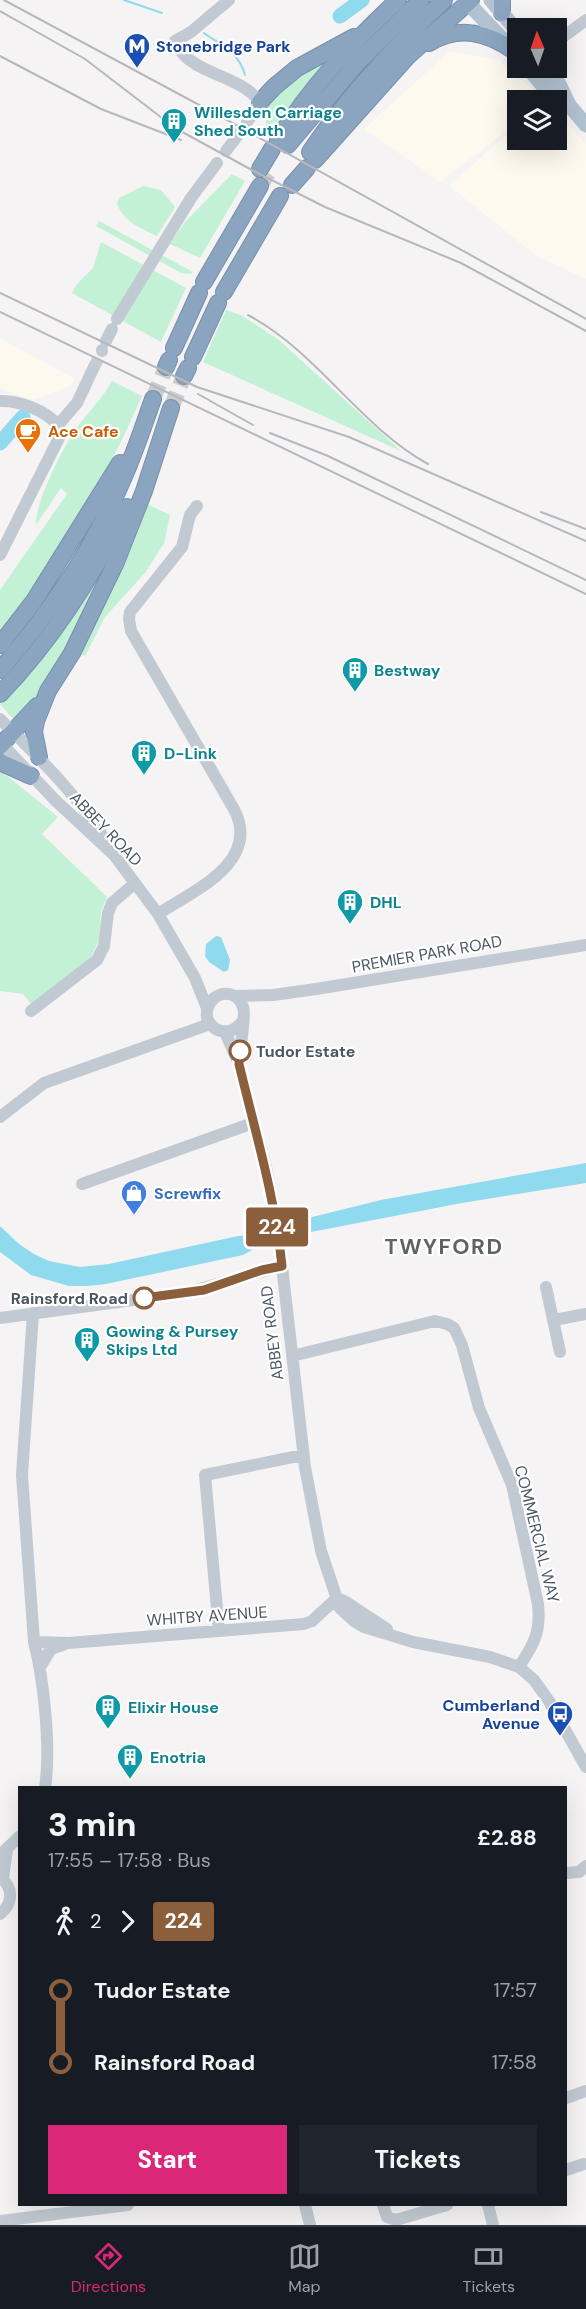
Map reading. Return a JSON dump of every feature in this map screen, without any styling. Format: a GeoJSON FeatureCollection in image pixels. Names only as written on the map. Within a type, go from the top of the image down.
{"type":"FeatureCollection","features":[{"type":"Feature","properties":{"kind":"highway"},"geometry":{"type":"LineString","coordinates":[[280,147],[358,62],[421,0]]}},
{"type":"Feature","properties":{"kind":"highway"},"geometry":{"type":"LineString","coordinates":[[308,162],[358,89],[444,0]]}},
{"type":"Feature","properties":{"kind":"highway"},"geometry":{"type":"LineString","coordinates":[[170,358],[214,262],[313,90],[350,47],[396,1]]}},
{"type":"Feature","properties":{"kind":"highway"},"geometry":{"type":"LineString","coordinates":[[188,367],[221,297],[269,212],[285,190],[308,162],[408,56],[468,1]]}},
{"type":"Feature","properties":{"kind":"highway"},"geometry":{"type":"LineString","coordinates":[[260,102],[297,68],[374,24]]}},
{"type":"Feature","properties":{"kind":"highway"},"geometry":{"type":"LineString","coordinates":[[408,56],[433,40],[466,32],[485,35],[507,46]]}},
{"type":"Feature","properties":{"kind":"highway"},"geometry":{"type":"LineString","coordinates":[[0,645],[34,601],[111,479],[153,399],[122,482],[82,560],[52,607],[0,670]]}},
{"type":"Feature","properties":{"kind":"highway"},"geometry":{"type":"LineString","coordinates":[[0,694],[64,617],[97,566],[137,488],[171,408],[144,491],[116,562],[72,653],[48,691],[34,725],[39,757]]}},
{"type":"Feature","properties":{"kind":"highway"},"geometry":{"type":"LineString","coordinates":[[4,735],[48,691]]}},
{"type":"Feature","properties":{"kind":"highway"},"geometry":{"type":"LineString","coordinates":[[0,762],[32,776]]}},
{"type":"Feature","properties":{"kind":"main road"},"geometry":{"type":"LineString","coordinates":[[491,0],[502,7]]}},
{"type":"Feature","properties":{"kind":"main road"},"geometry":{"type":"LineString","coordinates":[[468,1],[507,43]]}},
{"type":"Feature","properties":{"kind":"main road"},"geometry":{"type":"LineString","coordinates":[[536,78],[549,93],[569,105]]}},
{"type":"Feature","properties":{"kind":"main road"},"geometry":{"type":"LineString","coordinates":[[554,78],[569,105],[586,125]]}},
{"type":"Feature","properties":{"kind":"street"},"geometry":{"type":"LineString","coordinates":[[226,151],[260,102],[252,94],[184,56],[175,41],[192,32],[230,0]]}},
{"type":"Feature","properties":{"kind":"street"},"geometry":{"type":"LineString","coordinates":[[567,34],[586,21]]}},
{"type":"Feature","properties":{"kind":"street"},"geometry":{"type":"LineString","coordinates":[[103,347],[114,324],[191,198],[218,163]]}},
{"type":"Feature","properties":{"kind":"street"},"geometry":{"type":"LineString","coordinates":[[58,425],[77,403],[93,369]]}},
{"type":"Feature","properties":{"kind":"street"},"geometry":{"type":"LineString","coordinates":[[0,401],[19,404],[46,415],[58,425],[60,436],[0,555]]}},
{"type":"Feature","properties":{"kind":"street"},"geometry":{"type":"LineString","coordinates":[[158,914],[224,872],[238,851],[241,829],[235,811],[131,631],[129,619],[130,612],[182,548],[190,515],[197,506]]}},
{"type":"Feature","properties":{"kind":"street","name":"ABBEY ROAD"},"geometry":{"type":"LineString","coordinates":[[4,735],[39,757],[81,806],[158,914],[195,978],[207,1008]]}},
{"type":"Feature","properties":{"kind":"street","name":"ABBEY ROAD"},"geometry":{"type":"LineString","coordinates":[[4,735],[32,776],[114,855]]}},
{"type":"Feature","properties":{"kind":"street"},"geometry":{"type":"LineString","coordinates":[[31,1011],[97,960],[105,946],[108,913],[112,903],[135,883]]}},
{"type":"Feature","properties":{"kind":"street","name":"PREMIER PARK ROAD"},"geometry":{"type":"LineString","coordinates":[[228,995],[273,995],[338,986],[586,945]]}},
{"type":"Feature","properties":{"kind":"street","name":"ABBEY ROAD"},"geometry":{"type":"LineString","coordinates":[[195,978],[228,995]]}},
{"type":"Feature","properties":{"kind":"street"},"geometry":{"type":"LineString","coordinates":[[228,995],[242,1004],[243,1019],[233,1030],[225,1032],[214,1029],[207,1018],[207,1008],[211,1000],[228,995]]}},
{"type":"Feature","properties":{"kind":"street","name":"PREMIER PARK ROAD"},"geometry":{"type":"LineString","coordinates":[[243,1019],[252,1005],[273,995]]}},
{"type":"Feature","properties":{"kind":"street","name":"ABBEY ROAD"},"geometry":{"type":"LineString","coordinates":[[239,1064],[243,1019]]}},
{"type":"Feature","properties":{"kind":"street"},"geometry":{"type":"LineString","coordinates":[[0,1117],[44,1083],[210,1024]]}},
{"type":"Feature","properties":{"kind":"street","name":"ABBEY ROAD"},"geometry":{"type":"LineString","coordinates":[[225,1032],[239,1064],[267,1171],[277,1226],[303,1455],[321,1551],[339,1608],[354,1622],[434,1647],[504,1660],[519,1667],[534,1680],[549,1701],[586,1767]]}},
{"type":"Feature","properties":{"kind":"street"},"geometry":{"type":"LineString","coordinates":[[82,1184],[253,1123]]}},
{"type":"Feature","properties":{"kind":"street"},"geometry":{"type":"LineString","coordinates":[[0,1318],[185,1293],[282,1266]]}},
{"type":"Feature","properties":{"kind":"street"},"geometry":{"type":"LineString","coordinates":[[546,1287],[560,1352]]}},
{"type":"Feature","properties":{"kind":"street"},"geometry":{"type":"LineString","coordinates":[[33,1313],[22,1475],[34,1642],[40,1667],[46,1749],[45,1786]]}},
{"type":"Feature","properties":{"kind":"street"},"geometry":{"type":"LineString","coordinates":[[554,1320],[586,1314]]}},
{"type":"Feature","properties":{"kind":"street","name":"COMMERCIAL WAY"},"geometry":{"type":"LineString","coordinates":[[292,1356],[435,1321],[454,1328],[462,1345],[479,1408],[512,1485],[538,1604],[540,1620],[536,1641],[519,1667]]}},
{"type":"Feature","properties":{"kind":"street"},"geometry":{"type":"LineString","coordinates":[[219,1631],[205,1475],[303,1455]]}},
{"type":"Feature","properties":{"kind":"street","name":"WHITBY AVENUE"},"geometry":{"type":"LineString","coordinates":[[34,1642],[69,1643],[304,1624],[312,1621],[337,1598]]}},
{"type":"Feature","properties":{"kind":"street","name":"WHITBY AVENUE"},"geometry":{"type":"LineString","coordinates":[[40,1667],[51,1649],[69,1643]]}},
{"type":"Feature","properties":{"kind":"street"},"geometry":{"type":"LineString","coordinates":[[2,1914],[10,1898],[4,1881],[3,1851],[18,1838]]}},
{"type":"Feature","properties":{"kind":"street"},"geometry":{"type":"LineString","coordinates":[[567,1873],[579,1872],[586,1866]]}},
{"type":"Feature","properties":{"kind":"street"},"geometry":{"type":"LineString","coordinates":[[4,1881],[18,1892]]}},
{"type":"Feature","properties":{"kind":"street"},"geometry":{"type":"LineString","coordinates":[[2,1914],[18,1904]]}},
{"type":"Feature","properties":{"kind":"street"},"geometry":{"type":"LineString","coordinates":[[567,2098],[586,2091]]}},
{"type":"Feature","properties":{"kind":"street"},"geometry":{"type":"LineString","coordinates":[[567,2170],[584,2164]]}},
{"type":"Feature","properties":{"kind":"street"},"geometry":{"type":"LineString","coordinates":[[0,2222],[120,2206]]}},
{"type":"Feature","properties":{"kind":"street"},"geometry":{"type":"LineString","coordinates":[[305,2206],[309,2225]]}},
{"type":"Feature","properties":{"kind":"street"},"geometry":{"type":"LineString","coordinates":[[384,2206],[387,2217],[396,2220],[444,2206]]}},
{"type":"Feature","properties":{"kind":"street"},"geometry":{"type":"LineString","coordinates":[[488,2206],[493,2225]]}},
{"type":"Feature","properties":{"kind":"shaded area"},"geometry":{"type":"Polygon","coordinates":[[[450,51],[499,60],[507,67],[507,78],[519,78],[533,90],[507,90],[507,131],[440,182],[364,129],[450,51]]]}},
{"type":"Feature","properties":{"kind":"shaded area"},"geometry":{"type":"Polygon","coordinates":[[[567,124],[586,144],[586,279],[537,256],[449,186],[507,134],[507,150],[567,150],[567,124]]]}},
{"type":"Feature","properties":{"kind":"shaded area"},"geometry":{"type":"Polygon","coordinates":[[[0,338],[75,379],[71,386],[33,400],[0,387],[0,338]]]}},
{"type":"Feature","properties":{"kind":"green space"},"geometry":{"type":"Polygon","coordinates":[[[345,42],[271,136],[266,133],[266,109],[274,95],[345,42]]]}},
{"type":"Feature","properties":{"kind":"green space"},"geometry":{"type":"Polygon","coordinates":[[[232,174],[245,181],[200,258],[170,244],[185,222],[232,174]]]}},
{"type":"Feature","properties":{"kind":"green space"},"geometry":{"type":"Polygon","coordinates":[[[143,186],[161,190],[175,207],[157,236],[128,220],[117,203],[119,198],[143,186]]]}},
{"type":"Feature","properties":{"kind":"green space"},"geometry":{"type":"Polygon","coordinates":[[[99,221],[193,272],[191,274],[181,273],[96,226],[99,221]]]}},
{"type":"Feature","properties":{"kind":"green space"},"geometry":{"type":"Polygon","coordinates":[[[101,242],[186,288],[161,342],[72,293],[76,285],[93,268],[101,242]]]}},
{"type":"Feature","properties":{"kind":"green space"},"geometry":{"type":"Polygon","coordinates":[[[226,310],[241,315],[279,340],[401,451],[203,362],[226,310]]]}},
{"type":"Feature","properties":{"kind":"green space"},"geometry":{"type":"Polygon","coordinates":[[[112,381],[142,396],[96,489],[60,549],[0,633],[0,590],[67,494],[61,488],[36,525],[40,502],[51,474],[72,435],[112,381]]]}},
{"type":"Feature","properties":{"kind":"green space"},"geometry":{"type":"Polygon","coordinates":[[[147,504],[170,515],[164,543],[145,573],[105,617],[85,656],[81,654],[147,504]]]}},
{"type":"Feature","properties":{"kind":"green space"},"geometry":{"type":"Polygon","coordinates":[[[100,574],[104,576],[53,675],[40,694],[13,719],[0,704],[54,642],[100,574]]]}},
{"type":"Feature","properties":{"kind":"green space"},"geometry":{"type":"Polygon","coordinates":[[[0,770],[58,817],[42,834],[107,897],[101,911],[99,940],[91,957],[32,1005],[23,994],[0,991],[0,770]]]}},
{"type":"Feature","properties":{"kind":"water"},"geometry":{"type":"Polygon","coordinates":[[[216,936],[221,937],[230,960],[228,970],[224,972],[209,962],[205,956],[206,944],[216,936]]]}},
{"type":"Feature","properties":{"kind":"water"},"geometry":{"type":"Polygon","coordinates":[[[586,1163],[586,1183],[462,1203],[290,1236],[265,1243],[243,1255],[106,1284],[69,1286],[31,1275],[0,1252],[0,1226],[19,1244],[49,1261],[80,1267],[109,1264],[238,1236],[265,1234],[300,1227],[304,1219],[381,1200],[586,1163]]]}},
{"type":"Feature","properties":{"kind":"waterway"},"geometry":{"type":"LineString","coordinates":[[124,0],[162,13]]}},
{"type":"Feature","properties":{"kind":"waterway"},"geometry":{"type":"LineString","coordinates":[[340,16],[362,0]]}},
{"type":"Feature","properties":{"kind":"waterway"},"geometry":{"type":"LineString","coordinates":[[204,33],[234,55],[245,75]]}},
{"type":"Feature","properties":{"kind":"waterway"},"geometry":{"type":"LineString","coordinates":[[0,443],[23,417]]}},
{"type":"Feature","properties":{"kind":"tunnel"},"geometry":{"type":"LineString","coordinates":[[260,186],[268,173]]}},
{"type":"Feature","properties":{"kind":"tunnel"},"geometry":{"type":"LineString","coordinates":[[93,369],[102,351]]}},
{"type":"Feature","properties":{"kind":"tunnel"},"geometry":{"type":"LineString","coordinates":[[153,399],[166,367]]}},
{"type":"Feature","properties":{"kind":"tunnel"},"geometry":{"type":"LineString","coordinates":[[171,408],[184,376]]}},
{"type":"Feature","properties":{"kind":"railway"},"geometry":{"type":"LineString","coordinates":[[4,0],[229,121],[586,319]]}},
{"type":"Feature","properties":{"kind":"railway"},"geometry":{"type":"LineString","coordinates":[[0,11],[85,59],[175,128],[250,169],[325,207],[461,263],[586,331]]}},
{"type":"Feature","properties":{"kind":"railway"},"geometry":{"type":"LineString","coordinates":[[0,56],[101,109],[181,140]]}},
{"type":"Feature","properties":{"kind":"railway"},"geometry":{"type":"LineString","coordinates":[[0,293],[197,387],[349,437],[586,541]]}},
{"type":"Feature","properties":{"kind":"railway"},"geometry":{"type":"LineString","coordinates":[[0,312],[586,594]]}},
{"type":"Feature","properties":{"kind":"railway"},"geometry":{"type":"LineString","coordinates":[[248,315],[273,330],[296,349],[381,430],[428,464]]}},
{"type":"Feature","properties":{"kind":"railway"},"geometry":{"type":"LineString","coordinates":[[198,394],[253,425]]}},
{"type":"Feature","properties":{"kind":"railway"},"geometry":{"type":"LineString","coordinates":[[270,433],[328,456],[586,580]]}},
{"type":"Feature","properties":{"kind":"railway"},"geometry":{"type":"LineString","coordinates":[[541,512],[586,529]]}},
{"type":"Feature","properties":{"kind":"bus line","name":"224"},"geometry":{"type":"LineString","coordinates":[[144,1298],[204,1290],[262,1270],[282,1266],[267,1171],[239,1064],[240,1051]]}},
{"type":"Feature","properties":{"kind":"place","name":"Stonebridge Park"},"geometry":{"type":"Point","coordinates":[137,69]}},
{"type":"Feature","properties":{"kind":"place","name":"Willesden Carriage Shed South"},"geometry":{"type":"Point","coordinates":[174,144]}},
{"type":"Feature","properties":{"kind":"place","name":"Ace Cafe"},"geometry":{"type":"Point","coordinates":[28,454]}},
{"type":"Feature","properties":{"kind":"place","name":"Bestway"},"geometry":{"type":"Point","coordinates":[355,693]}},
{"type":"Feature","properties":{"kind":"place","name":"D-Link"},"geometry":{"type":"Point","coordinates":[144,776]}},
{"type":"Feature","properties":{"kind":"place","name":"DHL"},"geometry":{"type":"Point","coordinates":[350,925]}},
{"type":"Feature","properties":{"kind":"place","name":"Tudor Estate"},"geometry":{"type":"Point","coordinates":[240,1051]}},
{"type":"Feature","properties":{"kind":"place","name":"Screwfix"},"geometry":{"type":"Point","coordinates":[134,1216]}},
{"type":"Feature","properties":{"kind":"place","name":"Rainsford Road"},"geometry":{"type":"Point","coordinates":[144,1298]}},
{"type":"Feature","properties":{"kind":"place","name":"Gowing & Pursey Skips Ltd"},"geometry":{"type":"Point","coordinates":[87,1363]}},
{"type":"Feature","properties":{"kind":"place","name":"Elixir House"},"geometry":{"type":"Point","coordinates":[108,1730]}},
{"type":"Feature","properties":{"kind":"place","name":"Cumberland Avenue"},"geometry":{"type":"Point","coordinates":[560,1737]}},
{"type":"Feature","properties":{"kind":"place","name":"Enotria"},"geometry":{"type":"Point","coordinates":[130,1780]}},
{"type":"Feature","properties":{"kind":"district","name":"TWYFORD"},"geometry":{"type":"Point","coordinates":[444,1246]}}]}
